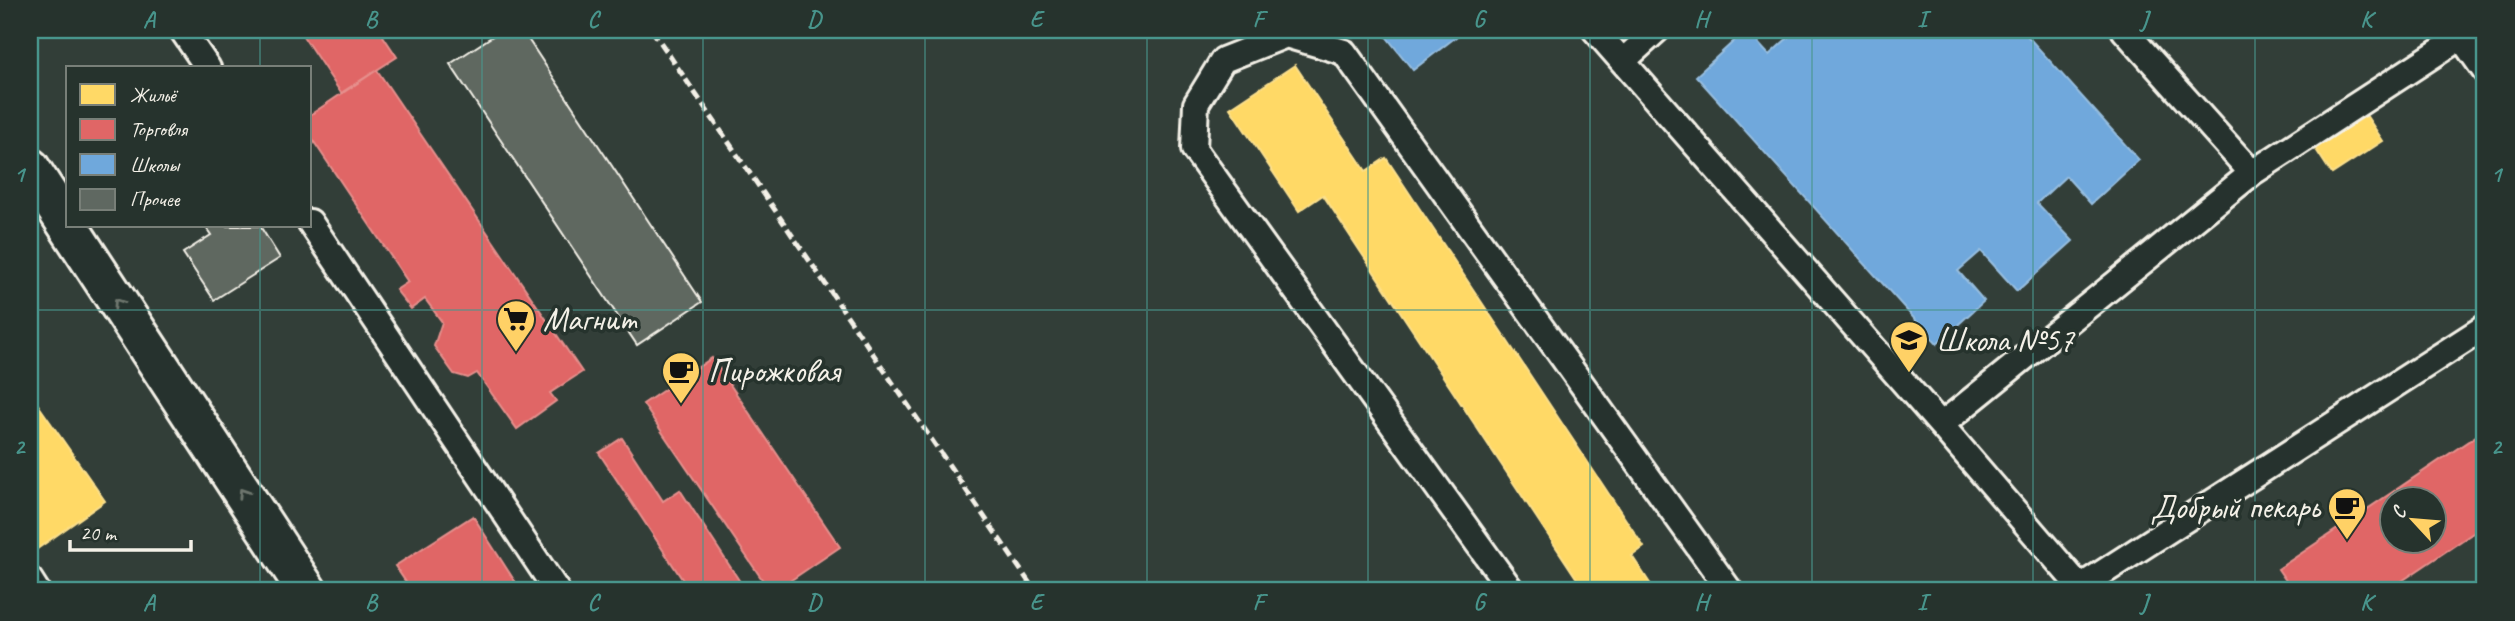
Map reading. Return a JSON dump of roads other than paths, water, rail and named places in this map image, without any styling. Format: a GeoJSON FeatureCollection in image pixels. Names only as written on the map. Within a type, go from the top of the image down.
{"type":"FeatureCollection","features":[{"type":"Feature","properties":{"kind":"main road"},"geometry":{"type":"LineString","coordinates":[[30,168],[66,223]]}},
{"type":"Feature","properties":{"kind":"main road"},"geometry":{"type":"LineString","coordinates":[[69,228],[307,591]]}},
{"type":"Feature","properties":{"kind":"lane"},"geometry":{"type":"LineString","coordinates":[[182,30],[207,66]]}},
{"type":"Feature","properties":{"kind":"lane"},"geometry":{"type":"LineString","coordinates":[[1595,30],[1941,425],[2077,589],[2485,327]]}},
{"type":"Feature","properties":{"kind":"lane"},"geometry":{"type":"LineString","coordinates":[[1623,61],[1657,30]]}},
{"type":"Feature","properties":{"kind":"lane"},"geometry":{"type":"LineString","coordinates":[[2123,30],[2252,173]]}},
{"type":"Feature","properties":{"kind":"lane"},"geometry":{"type":"LineString","coordinates":[[1941,425],[2252,173],[2458,33],[2485,71]]}},
{"type":"Feature","properties":{"kind":"lane"},"geometry":{"type":"LineString","coordinates":[[1512,591],[1194,149],[1195,104],[1223,60],[1286,35],[1345,52],[1730,591]]}},
{"type":"Feature","properties":{"kind":"lane"},"geometry":{"type":"LineString","coordinates":[[312,225],[557,591]]}},
{"type":"Feature","properties":{"kind":"lane"},"geometry":{"type":"LineString","coordinates":[[30,580],[37,591]]}},
{"type":"Feature","properties":{"kind":"railway"},"geometry":{"type":"LineString","coordinates":[[652,30],[1035,591]]}},
{"type":"Feature","properties":{"kind":"place","name":"Магнит"},"geometry":{"type":"Point","coordinates":[516,353]}},
{"type":"Feature","properties":{"kind":"place","name":"Школа №57"},"geometry":{"type":"Point","coordinates":[1909,374]}},
{"type":"Feature","properties":{"kind":"place","name":"Пирожковая"},"geometry":{"type":"Point","coordinates":[681,405]}},
{"type":"Feature","properties":{"kind":"place","name":"Добрый пекарь"},"geometry":{"type":"Point","coordinates":[2347,541]}}]}
